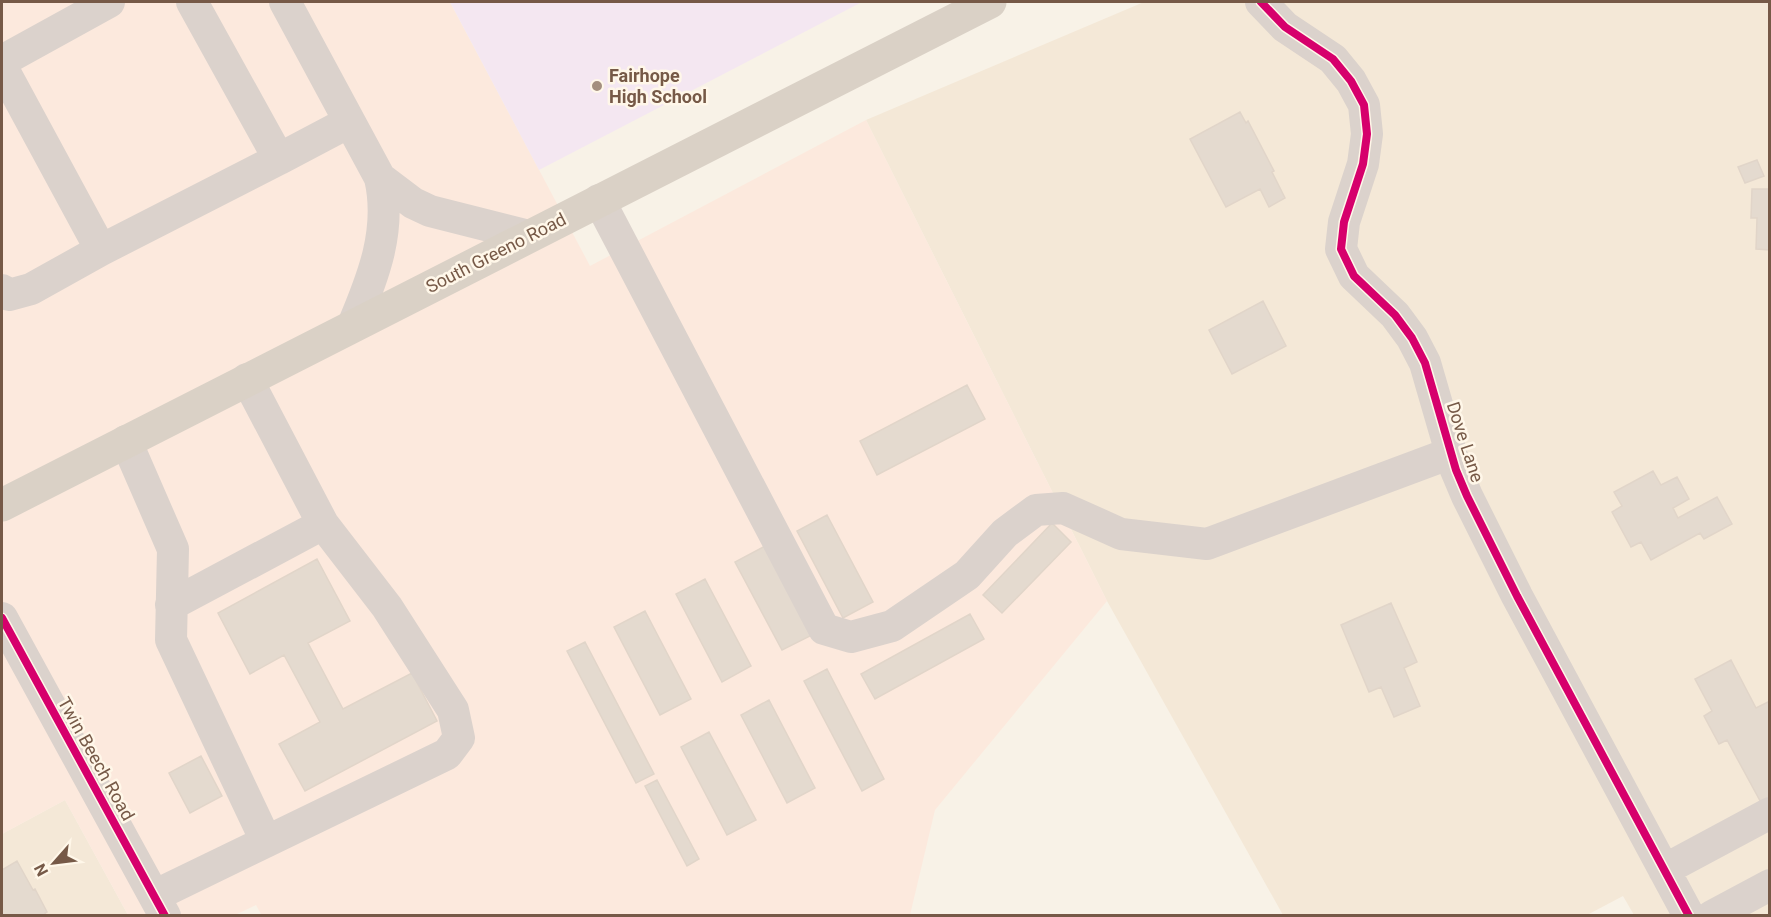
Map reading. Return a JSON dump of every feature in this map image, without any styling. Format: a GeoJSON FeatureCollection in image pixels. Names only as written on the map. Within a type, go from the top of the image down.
{"type":"FeatureCollection","features":[{"type":"Feature","properties":{"kind":"main road","name":"South Greeno Road"},"geometry":{"type":"LineString","coordinates":[[2,504],[990,2]]}},
{"type":"Feature","properties":{"kind":"street"},"geometry":{"type":"LineString","coordinates":[[2,61],[109,2]]}},
{"type":"Feature","properties":{"kind":"street"},"geometry":{"type":"LineString","coordinates":[[192,2],[279,159]]}},
{"type":"Feature","properties":{"kind":"street"},"geometry":{"type":"LineString","coordinates":[[285,2],[380,178],[383,191],[382,242],[370,284],[353,325]]}},
{"type":"Feature","properties":{"kind":"street","name":"Dove Lane"},"geometry":{"type":"LineString","coordinates":[[1262,2],[1286,27],[1333,59],[1351,81],[1365,105],[1367,134],[1363,164],[1344,222],[1341,249],[1354,276],[1395,315],[1412,338],[1425,363],[1451,453],[1467,496],[1517,596],[1689,915]]}},
{"type":"Feature","properties":{"kind":"street"},"geometry":{"type":"LineString","coordinates":[[2,67],[101,250]]}},
{"type":"Feature","properties":{"kind":"street"},"geometry":{"type":"LineString","coordinates":[[2,291],[9,295],[31,289],[101,250],[349,122]]}},
{"type":"Feature","properties":{"kind":"street"},"geometry":{"type":"LineString","coordinates":[[380,178],[413,202],[430,210],[529,236]]}},
{"type":"Feature","properties":{"kind":"street"},"geometry":{"type":"LineString","coordinates":[[599,200],[824,629],[851,637],[892,626],[968,575],[1005,533],[1036,510],[1064,507],[1121,534],[1207,544],[1451,453]]}},
{"type":"Feature","properties":{"kind":"street"},"geometry":{"type":"LineString","coordinates":[[160,906],[266,842],[447,754],[459,738],[453,710],[387,607],[323,524],[248,379]]}},
{"type":"Feature","properties":{"kind":"street"},"geometry":{"type":"LineString","coordinates":[[126,441],[173,549],[171,640],[266,842]]}},
{"type":"Feature","properties":{"kind":"street"},"geometry":{"type":"LineString","coordinates":[[171,605],[323,524]]}},
{"type":"Feature","properties":{"kind":"street","name":"Twin Beech Road"},"geometry":{"type":"LineString","coordinates":[[2,618],[160,906]]}},
{"type":"Feature","properties":{"kind":"street"},"geometry":{"type":"LineString","coordinates":[[1664,870],[1770,813]]}},
{"type":"Feature","properties":{"kind":"street"},"geometry":{"type":"LineString","coordinates":[[1713,915],[1770,885]]}},
{"type":"Feature","properties":{"kind":"shaded area"},"geometry":{"type":"Polygon","coordinates":[[[2,2],[450,2],[590,266],[866,120],[1107,601],[935,810],[910,915],[262,916],[256,905],[235,915],[128,915],[65,800],[2,834],[2,2]]]}},
{"type":"Feature","properties":{"kind":"shaded area","name":"Fairhope High School"},"geometry":{"type":"Polygon","coordinates":[[[450,2],[862,2],[539,170],[450,2]]]}},
{"type":"Feature","properties":{"kind":"shaded area"},"geometry":{"type":"Polygon","coordinates":[[[1144,2],[1769,2],[1769,915],[1634,915],[1623,896],[1587,915],[1283,915],[1107,601],[866,120],[1144,2]]]}},
{"type":"Feature","properties":{"kind":"shaded area"},"geometry":{"type":"Polygon","coordinates":[[[65,800],[128,915],[2,916],[2,834],[65,800]]]}},
{"type":"Feature","properties":{"kind":"building"},"geometry":{"type":"Polygon","coordinates":[[[1240,112],[1246,123],[1248,121],[1285,198],[1269,207],[1260,189],[1226,207],[1190,139],[1240,112]]]}},
{"type":"Feature","properties":{"kind":"building"},"geometry":{"type":"Polygon","coordinates":[[[1757,160],[1764,176],[1745,183],[1738,167],[1757,160]]]}},
{"type":"Feature","properties":{"kind":"building"},"geometry":{"type":"Polygon","coordinates":[[[1752,189],[1770,189],[1770,250],[1756,249],[1757,218],[1751,218],[1752,189]]]}},
{"type":"Feature","properties":{"kind":"building"},"geometry":{"type":"Polygon","coordinates":[[[1263,301],[1286,346],[1232,374],[1209,330],[1263,301]]]}},
{"type":"Feature","properties":{"kind":"building"},"geometry":{"type":"Polygon","coordinates":[[[967,385],[985,419],[877,475],[860,441],[967,385]]]}},
{"type":"Feature","properties":{"kind":"building"},"geometry":{"type":"Polygon","coordinates":[[[1653,471],[1661,485],[1677,477],[1689,499],[1673,508],[1678,518],[1717,497],[1732,524],[1704,539],[1700,533],[1651,560],[1641,542],[1631,547],[1612,512],[1622,506],[1614,492],[1653,471]]]}},
{"type":"Feature","properties":{"kind":"building"},"geometry":{"type":"Polygon","coordinates":[[[827,515],[873,602],[843,618],[797,531],[827,515]]]}},
{"type":"Feature","properties":{"kind":"building"},"geometry":{"type":"Polygon","coordinates":[[[1052,523],[1071,542],[1002,613],[983,595],[1052,523]]]}},
{"type":"Feature","properties":{"kind":"building"},"geometry":{"type":"Polygon","coordinates":[[[765,546],[812,635],[782,650],[735,562],[765,546]]]}},
{"type":"Feature","properties":{"kind":"building"},"geometry":{"type":"Polygon","coordinates":[[[317,559],[350,621],[308,643],[343,709],[412,673],[437,721],[305,791],[279,744],[320,722],[284,655],[250,674],[218,613],[317,559]]]}},
{"type":"Feature","properties":{"kind":"building"},"geometry":{"type":"Polygon","coordinates":[[[705,579],[751,666],[722,682],[676,594],[705,579]]]}},
{"type":"Feature","properties":{"kind":"building"},"geometry":{"type":"Polygon","coordinates":[[[1391,603],[1417,662],[1404,668],[1420,706],[1394,717],[1381,687],[1369,692],[1341,625],[1391,603]]]}},
{"type":"Feature","properties":{"kind":"building"},"geometry":{"type":"Polygon","coordinates":[[[645,611],[691,699],[660,715],[614,627],[645,611]]]}},
{"type":"Feature","properties":{"kind":"building"},"geometry":{"type":"Polygon","coordinates":[[[970,614],[984,639],[875,699],[861,674],[970,614]]]}},
{"type":"Feature","properties":{"kind":"building"},"geometry":{"type":"Polygon","coordinates":[[[585,642],[654,774],[636,783],[567,651],[585,642]]]}},
{"type":"Feature","properties":{"kind":"building"},"geometry":{"type":"Polygon","coordinates":[[[1731,660],[1756,708],[1770,701],[1770,805],[1764,808],[1727,740],[1719,744],[1704,716],[1712,711],[1695,679],[1731,660]]]}},
{"type":"Feature","properties":{"kind":"building"},"geometry":{"type":"Polygon","coordinates":[[[827,669],[884,779],[862,791],[804,681],[827,669]]]}},
{"type":"Feature","properties":{"kind":"building"},"geometry":{"type":"Polygon","coordinates":[[[769,700],[815,788],[787,803],[741,715],[769,700]]]}},
{"type":"Feature","properties":{"kind":"building"},"geometry":{"type":"Polygon","coordinates":[[[709,732],[756,820],[727,835],[681,747],[709,732]]]}},
{"type":"Feature","properties":{"kind":"building"},"geometry":{"type":"Polygon","coordinates":[[[201,756],[222,796],[190,813],[169,773],[201,756]]]}},
{"type":"Feature","properties":{"kind":"building"},"geometry":{"type":"Polygon","coordinates":[[[657,780],[699,859],[687,866],[645,786],[657,780]]]}},
{"type":"Feature","properties":{"kind":"building"},"geometry":{"type":"Polygon","coordinates":[[[17,861],[33,890],[35,889],[47,916],[2,916],[2,870],[17,861]]]}},
{"type":"Feature","properties":{"kind":"cycle path"},"geometry":{"type":"LineString","coordinates":[[1261,2],[1285,27],[1333,59],[1351,81],[1364,105],[1367,134],[1363,164],[1344,222],[1341,249],[1354,276],[1395,315],[1412,338],[1425,363],[1456,470],[1467,496],[1517,596],[1689,916]]}},
{"type":"Feature","properties":{"kind":"cycle path"},"geometry":{"type":"LineString","coordinates":[[2,618],[165,916]]}},
{"type":"Feature","properties":{"kind":"place","name":"Fairhope High School"},"geometry":{"type":"Point","coordinates":[597,86]}}]}
